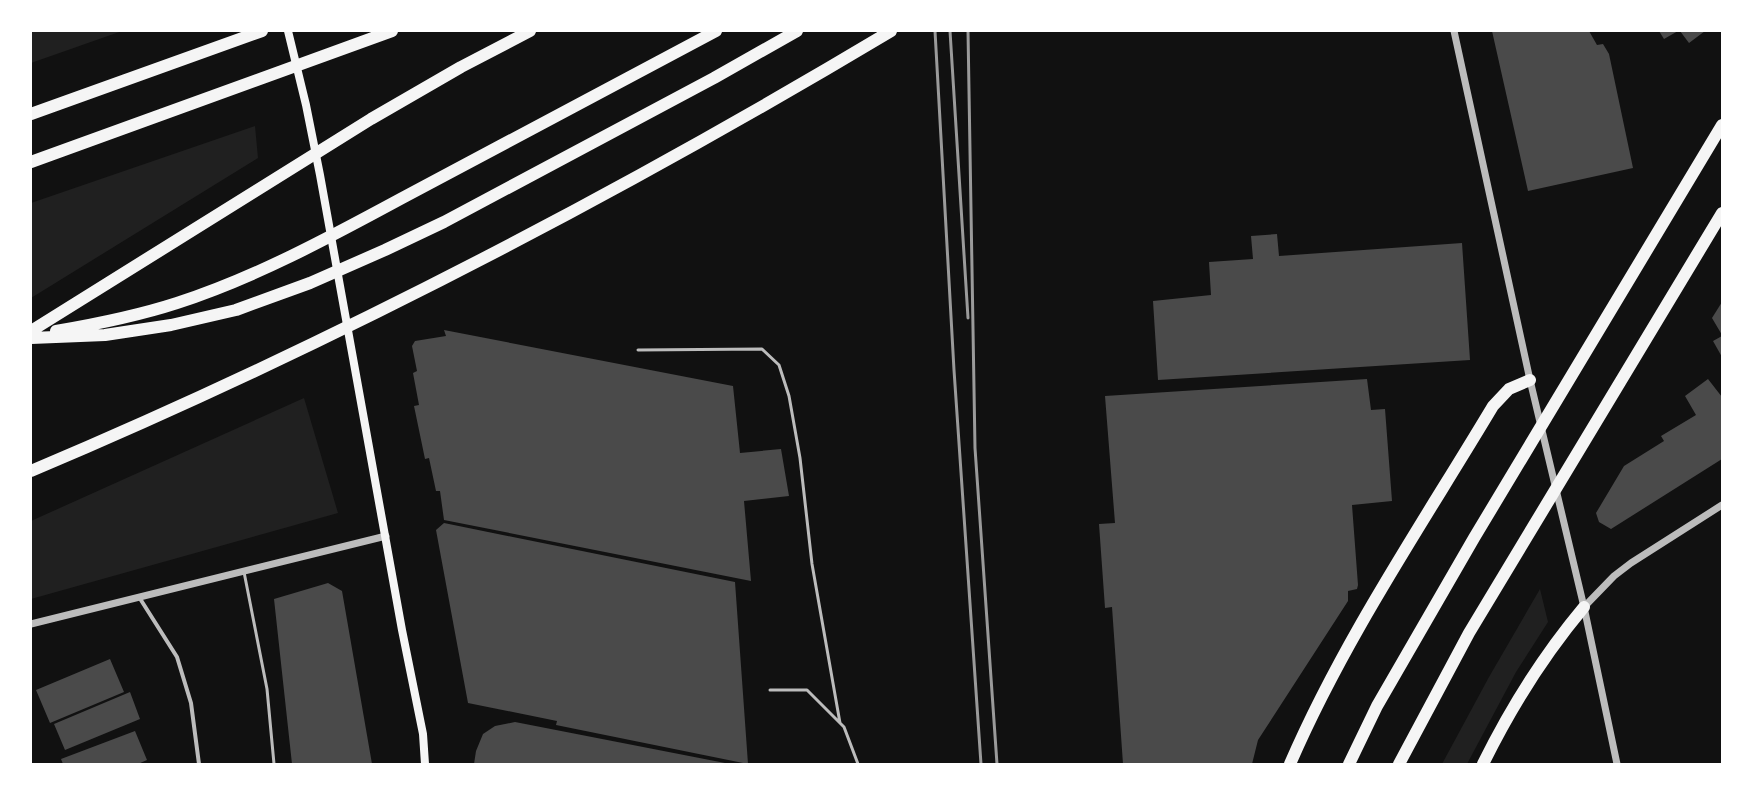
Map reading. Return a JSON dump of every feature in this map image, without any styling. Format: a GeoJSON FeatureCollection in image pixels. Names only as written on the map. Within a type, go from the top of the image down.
{"type":"FeatureCollection","features":[{"type":"Feature","properties":{"kind":"highway"},"geometry":{"type":"LineString","coordinates":[[31,114],[262,31]]}},
{"type":"Feature","properties":{"kind":"highway"},"geometry":{"type":"LineString","coordinates":[[31,162],[392,31]]}},
{"type":"Feature","properties":{"kind":"highway"},"geometry":{"type":"LineString","coordinates":[[31,331],[286,171],[390,108],[530,31]]}},
{"type":"Feature","properties":{"kind":"highway"},"geometry":{"type":"LineString","coordinates":[[31,334],[93,325],[151,311],[178,303],[231,282],[316,243],[716,31]]}},
{"type":"Feature","properties":{"kind":"highway"},"geometry":{"type":"LineString","coordinates":[[31,338],[72,337],[118,333],[171,325],[236,310],[310,283],[415,236],[714,78],[796,31]]}},
{"type":"Feature","properties":{"kind":"highway"},"geometry":{"type":"LineString","coordinates":[[31,471],[275,362],[425,288],[668,159],[891,31]]}},
{"type":"Feature","properties":{"kind":"highway"},"geometry":{"type":"LineString","coordinates":[[1349,764],[1377,706],[1500,495],[1722,126]]}},
{"type":"Feature","properties":{"kind":"highway"},"geometry":{"type":"LineString","coordinates":[[1399,764],[1444,679],[1509,568],[1722,213]]}},
{"type":"Feature","properties":{"kind":"highway"},"geometry":{"type":"LineString","coordinates":[[1290,764],[1312,715],[1358,629],[1493,406],[1509,389],[1530,380]]}},
{"type":"Feature","properties":{"kind":"highway"},"geometry":{"type":"LineString","coordinates":[[1483,764],[1531,676],[1560,636],[1584,607]]}},
{"type":"Feature","properties":{"kind":"main road"},"geometry":{"type":"LineString","coordinates":[[288,31],[306,105],[318,167],[423,734],[424,764]]}},
{"type":"Feature","properties":{"kind":"street"},"geometry":{"type":"LineString","coordinates":[[1454,31],[1530,380],[1584,607],[1617,764]]}},
{"type":"Feature","properties":{"kind":"street"},"geometry":{"type":"LineString","coordinates":[[1584,607],[1614,576],[1631,563],[1722,505]]}},
{"type":"Feature","properties":{"kind":"street"},"geometry":{"type":"LineString","coordinates":[[31,624],[386,536]]}},
{"type":"Feature","properties":{"kind":"street"},"geometry":{"type":"LineString","coordinates":[[138,597],[177,657],[191,703],[199,764]]}},
{"type":"Feature","properties":{"kind":"lane"},"geometry":{"type":"LineString","coordinates":[[638,350],[762,349],[779,365],[789,396],[799,450],[812,564],[840,722]]}},
{"type":"Feature","properties":{"kind":"lane"},"geometry":{"type":"LineString","coordinates":[[244,570],[267,690],[274,764]]}},
{"type":"Feature","properties":{"kind":"lane"},"geometry":{"type":"LineString","coordinates":[[770,690],[807,690],[844,726],[858,764]]}},
{"type":"Feature","properties":{"kind":"shaded area"},"geometry":{"type":"Polygon","coordinates":[[[31,31],[122,31],[31,63],[31,31]]]}},
{"type":"Feature","properties":{"kind":"shaded area"},"geometry":{"type":"Polygon","coordinates":[[[255,126],[258,158],[31,298],[31,203],[255,126]]]}},
{"type":"Feature","properties":{"kind":"shaded area"},"geometry":{"type":"Polygon","coordinates":[[[304,398],[338,513],[31,599],[31,521],[304,398]]]}},
{"type":"Feature","properties":{"kind":"shaded area"},"geometry":{"type":"Polygon","coordinates":[[[1540,589],[1548,622],[1516,672],[1467,764],[1442,764],[1489,677],[1540,589]]]}},
{"type":"Feature","properties":{"kind":"building"},"geometry":{"type":"Polygon","coordinates":[[[1492,31],[1589,31],[1597,45],[1603,44],[1609,54],[1633,168],[1528,191],[1492,31]]]}},
{"type":"Feature","properties":{"kind":"building"},"geometry":{"type":"Polygon","coordinates":[[[1659,31],[1678,31],[1664,39],[1659,31]]]}},
{"type":"Feature","properties":{"kind":"building"},"geometry":{"type":"Polygon","coordinates":[[[1680,31],[1705,31],[1689,43],[1680,31]]]}},
{"type":"Feature","properties":{"kind":"building"},"geometry":{"type":"Polygon","coordinates":[[[1277,234],[1279,256],[1462,243],[1470,360],[1158,380],[1153,301],[1211,295],[1209,262],[1253,259],[1251,236],[1277,234]]]}},
{"type":"Feature","properties":{"kind":"building"},"geometry":{"type":"Polygon","coordinates":[[[1722,302],[1722,335],[1712,318],[1722,302]]]}},
{"type":"Feature","properties":{"kind":"building"},"geometry":{"type":"Polygon","coordinates":[[[444,330],[733,386],[740,453],[781,449],[789,496],[744,501],[751,581],[444,520],[440,491],[436,491],[429,458],[425,459],[414,406],[419,405],[413,373],[417,371],[412,346],[415,341],[446,336],[444,330]]]}},
{"type":"Feature","properties":{"kind":"building"},"geometry":{"type":"Polygon","coordinates":[[[1722,336],[1722,357],[1713,341],[1722,336]]]}},
{"type":"Feature","properties":{"kind":"building"},"geometry":{"type":"Polygon","coordinates":[[[1367,379],[1371,410],[1385,409],[1392,501],[1352,505],[1358,585],[1357,589],[1348,591],[1348,601],[1258,740],[1252,764],[1123,764],[1112,607],[1105,608],[1099,524],[1115,523],[1105,396],[1367,379]]]}},
{"type":"Feature","properties":{"kind":"building"},"geometry":{"type":"Polygon","coordinates":[[[1708,379],[1722,397],[1722,459],[1611,529],[1599,522],[1596,513],[1624,466],[1664,441],[1661,436],[1696,415],[1685,396],[1708,379]]]}},
{"type":"Feature","properties":{"kind":"building"},"geometry":{"type":"Polygon","coordinates":[[[444,523],[735,582],[748,764],[556,725],[557,721],[468,703],[436,530],[444,523]]]}},
{"type":"Feature","properties":{"kind":"building"},"geometry":{"type":"Polygon","coordinates":[[[328,583],[342,591],[372,764],[292,764],[274,599],[328,583]]]}},
{"type":"Feature","properties":{"kind":"building"},"geometry":{"type":"Polygon","coordinates":[[[110,659],[124,692],[50,723],[36,690],[110,659]]]}},
{"type":"Feature","properties":{"kind":"building"},"geometry":{"type":"Polygon","coordinates":[[[130,692],[140,719],[65,750],[54,724],[130,692]]]}},
{"type":"Feature","properties":{"kind":"building"},"geometry":{"type":"Polygon","coordinates":[[[515,722],[725,764],[474,764],[476,751],[483,734],[495,726],[515,722]]]}},
{"type":"Feature","properties":{"kind":"building"},"geometry":{"type":"Polygon","coordinates":[[[135,731],[147,760],[138,764],[63,764],[61,759],[135,731]]]}},
{"type":"Feature","properties":{"kind":"railway"},"geometry":{"type":"LineString","coordinates":[[935,31],[954,370],[981,764]]}},
{"type":"Feature","properties":{"kind":"railway"},"geometry":{"type":"LineString","coordinates":[[950,31],[968,318]]}},
{"type":"Feature","properties":{"kind":"railway"},"geometry":{"type":"LineString","coordinates":[[968,31],[975,448],[997,764]]}}]}
